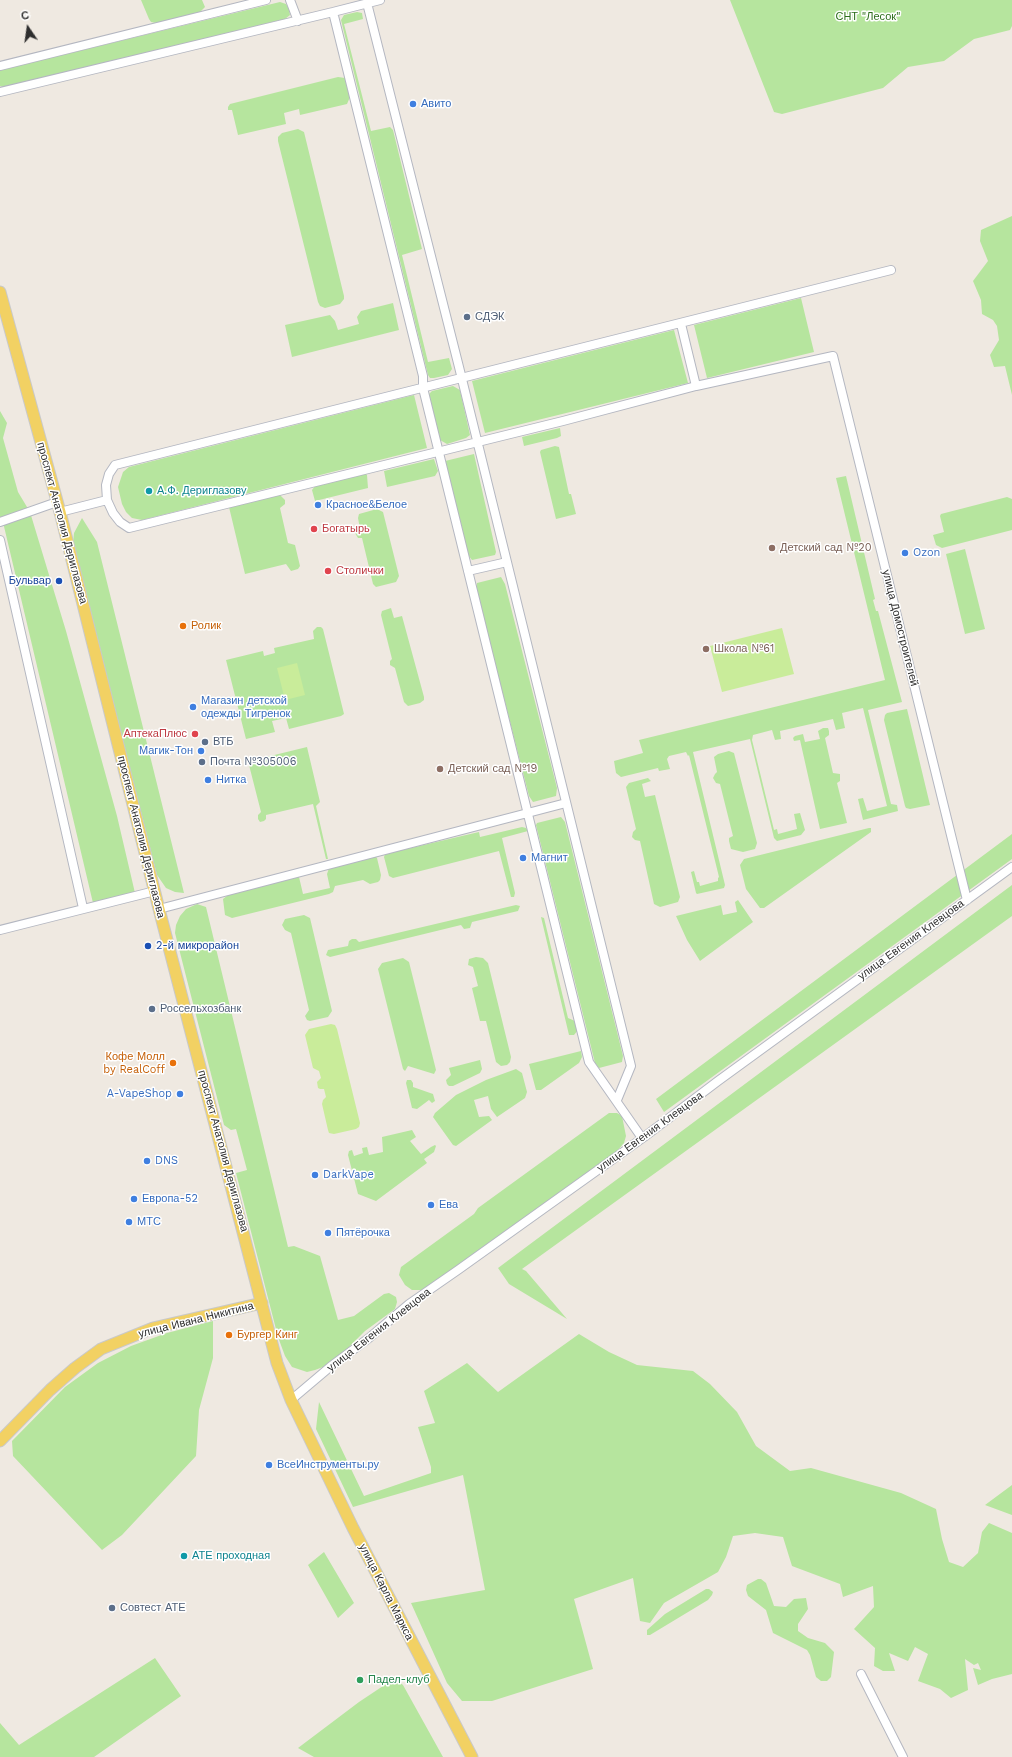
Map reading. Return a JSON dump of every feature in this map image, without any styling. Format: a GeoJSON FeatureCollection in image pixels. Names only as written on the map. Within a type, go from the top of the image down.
{"type":"FeatureCollection","features":[{"type":"Feature","properties":{"kind":"main road","name":"проспект Анатолия Дериглазова"},"geometry":{"type":"LineString","coordinates":[[0,292],[58,507],[159,909],[272,1346],[291,1400]]}},
{"type":"Feature","properties":{"kind":"main road","name":"улица Ивана Никитина"},"geometry":{"type":"LineString","coordinates":[[0,1441],[65,1377],[101,1349],[153,1328],[262,1303]]}},
{"type":"Feature","properties":{"kind":"main road","name":"улица Карла Маркса"},"geometry":{"type":"LineString","coordinates":[[291,1400],[357,1535],[472,1757]]}},
{"type":"Feature","properties":{"kind":"street"},"geometry":{"type":"LineString","coordinates":[[0,66],[266,0]]}},
{"type":"Feature","properties":{"kind":"street"},"geometry":{"type":"LineString","coordinates":[[290,0],[298,21]]}},
{"type":"Feature","properties":{"kind":"street"},"geometry":{"type":"LineString","coordinates":[[0,92],[380,0]]}},
{"type":"Feature","properties":{"kind":"street"},"geometry":{"type":"LineString","coordinates":[[367,3],[631,1066],[617,1100]]}},
{"type":"Feature","properties":{"kind":"street"},"geometry":{"type":"LineString","coordinates":[[333,12],[423,376],[423,388],[589,1062],[617,1100],[632,1126],[642,1138]]}},
{"type":"Feature","properties":{"kind":"street"},"geometry":{"type":"LineString","coordinates":[[681,324],[696,386],[129,528],[112,514],[107,500],[106,485],[109,474],[115,465],[891,270]]}},
{"type":"Feature","properties":{"kind":"street","name":"улица Домостроителей"},"geometry":{"type":"LineString","coordinates":[[696,386],[833,356],[967,900]]}},
{"type":"Feature","properties":{"kind":"street"},"geometry":{"type":"LineString","coordinates":[[0,522],[58,507],[107,500]]}},
{"type":"Feature","properties":{"kind":"street"},"geometry":{"type":"LineString","coordinates":[[0,540],[83,908]]}},
{"type":"Feature","properties":{"kind":"street"},"geometry":{"type":"LineString","coordinates":[[468,571],[507,562]]}},
{"type":"Feature","properties":{"kind":"street"},"geometry":{"type":"LineString","coordinates":[[159,909],[566,803]]}},
{"type":"Feature","properties":{"kind":"street","name":"улица Евгения Клевцова"},"geometry":{"type":"LineString","coordinates":[[291,1400],[330,1367],[369,1338],[408,1304],[642,1138],[718,1081],[1012,868]]}},
{"type":"Feature","properties":{"kind":"street"},"geometry":{"type":"LineString","coordinates":[[0,930],[155,890]]}},
{"type":"Feature","properties":{"kind":"street"},"geometry":{"type":"LineString","coordinates":[[861,1674],[902,1757]]}},
{"type":"Feature","properties":{"kind":"green space"},"geometry":{"type":"Polygon","coordinates":[[[141,0],[202,0],[205,7],[200,12],[156,23],[151,22],[149,19],[141,0]]]}},
{"type":"Feature","properties":{"kind":"green space","name":"СНТ \"Лесок\""},"geometry":{"type":"Polygon","coordinates":[[[730,0],[1012,0],[1012,26],[1010,30],[974,39],[944,61],[908,67],[883,88],[782,114],[774,112],[730,0]]]}},
{"type":"Feature","properties":{"kind":"green space"},"geometry":{"type":"Polygon","coordinates":[[[280,2],[286,4],[289,9],[290,15],[285,19],[5,87],[0,86],[0,70],[280,2]]]}},
{"type":"Feature","properties":{"kind":"green space"},"geometry":{"type":"Polygon","coordinates":[[[357,12],[362,13],[363,19],[344,24],[371,131],[390,127],[393,130],[422,249],[402,255],[428,362],[449,358],[452,369],[448,375],[430,378],[428,375],[341,20],[344,15],[357,12]]]}},
{"type":"Feature","properties":{"kind":"green space"},"geometry":{"type":"Polygon","coordinates":[[[338,77],[345,78],[350,97],[347,104],[300,115],[299,109],[284,113],[286,124],[238,135],[232,110],[228,110],[230,104],[338,77]]]}},
{"type":"Feature","properties":{"kind":"green space"},"geometry":{"type":"Polygon","coordinates":[[[298,129],[304,132],[344,296],[344,299],[340,304],[325,308],[320,306],[318,302],[278,141],[278,137],[282,133],[298,129]]]}},
{"type":"Feature","properties":{"kind":"green space"},"geometry":{"type":"Polygon","coordinates":[[[1012,216],[1012,395],[1005,366],[994,367],[990,355],[999,340],[997,326],[993,320],[982,314],[981,300],[973,281],[988,261],[980,241],[981,230],[1012,216]]]}},
{"type":"Feature","properties":{"kind":"green space"},"geometry":{"type":"Polygon","coordinates":[[[801,298],[814,352],[707,378],[694,325],[801,298]]]}},
{"type":"Feature","properties":{"kind":"green space"},"geometry":{"type":"Polygon","coordinates":[[[393,303],[399,330],[292,357],[285,325],[330,315],[335,321],[338,330],[359,324],[357,317],[361,311],[393,303]]]}},
{"type":"Feature","properties":{"kind":"green space"},"geometry":{"type":"Polygon","coordinates":[[[674,330],[688,383],[485,433],[472,381],[674,330]]]}},
{"type":"Feature","properties":{"kind":"green space"},"geometry":{"type":"Polygon","coordinates":[[[453,386],[460,390],[470,435],[466,438],[447,444],[440,440],[429,394],[432,391],[453,386]]]}},
{"type":"Feature","properties":{"kind":"green space"},"geometry":{"type":"Polygon","coordinates":[[[414,395],[427,448],[142,520],[132,518],[126,512],[122,504],[118,487],[123,472],[129,467],[414,395]]]}},
{"type":"Feature","properties":{"kind":"green space"},"geometry":{"type":"Polygon","coordinates":[[[0,411],[7,423],[3,438],[18,492],[30,512],[66,631],[117,816],[135,893],[93,903],[2,518],[0,519],[0,411]]]}},
{"type":"Feature","properties":{"kind":"green space"},"geometry":{"type":"Polygon","coordinates":[[[560,428],[561,436],[557,438],[524,446],[522,437],[560,428]]]}},
{"type":"Feature","properties":{"kind":"green space"},"geometry":{"type":"Polygon","coordinates":[[[555,446],[559,447],[569,494],[571,494],[576,514],[556,519],[540,452],[541,450],[555,446]]]}},
{"type":"Feature","properties":{"kind":"green space"},"geometry":{"type":"Polygon","coordinates":[[[474,454],[496,552],[495,555],[472,560],[468,555],[445,461],[474,454]]]}},
{"type":"Feature","properties":{"kind":"green space"},"geometry":{"type":"Polygon","coordinates":[[[434,459],[438,471],[435,476],[387,487],[384,471],[434,459]]]}},
{"type":"Feature","properties":{"kind":"green space"},"geometry":{"type":"Polygon","coordinates":[[[365,473],[367,475],[368,488],[315,501],[312,490],[316,485],[365,473]]]}},
{"type":"Feature","properties":{"kind":"green space"},"geometry":{"type":"Polygon","coordinates":[[[846,476],[875,599],[873,600],[876,611],[878,611],[902,702],[868,710],[891,804],[897,805],[898,811],[863,820],[858,799],[863,798],[867,811],[887,806],[863,708],[842,713],[845,728],[836,730],[833,719],[780,731],[781,739],[775,740],[772,730],[753,735],[752,740],[774,830],[777,829],[778,834],[797,829],[794,814],[800,813],[805,830],[801,835],[777,841],[774,838],[750,739],[693,752],[725,885],[724,888],[697,894],[691,872],[694,871],[697,882],[699,882],[700,886],[718,881],[719,877],[689,755],[688,756],[686,752],[669,756],[667,759],[670,769],[659,771],[658,768],[621,777],[616,773],[614,761],[643,753],[639,740],[885,680],[836,478],[846,476]]]}},
{"type":"Feature","properties":{"kind":"green space"},"geometry":{"type":"Polygon","coordinates":[[[280,495],[285,500],[285,504],[280,508],[288,543],[295,545],[300,566],[298,569],[291,571],[286,564],[245,574],[229,507],[280,495]]]}},
{"type":"Feature","properties":{"kind":"green space"},"geometry":{"type":"Polygon","coordinates":[[[1007,497],[1012,499],[1012,530],[942,548],[936,545],[933,535],[944,532],[940,516],[941,514],[1007,497]]]}},
{"type":"Feature","properties":{"kind":"green space"},"geometry":{"type":"Polygon","coordinates":[[[377,509],[383,512],[399,576],[396,582],[376,587],[373,584],[362,538],[358,538],[355,533],[360,529],[358,518],[359,514],[377,509]]]}},
{"type":"Feature","properties":{"kind":"green space"},"geometry":{"type":"Polygon","coordinates":[[[82,518],[97,542],[184,893],[175,892],[166,888],[157,875],[73,543],[74,533],[82,518]]]}},
{"type":"Feature","properties":{"kind":"green space"},"geometry":{"type":"Polygon","coordinates":[[[965,549],[985,629],[965,634],[946,554],[965,549]]]}},
{"type":"Feature","properties":{"kind":"green space"},"geometry":{"type":"Polygon","coordinates":[[[501,577],[505,584],[557,788],[556,796],[533,802],[529,796],[476,589],[477,583],[501,577]]]}},
{"type":"Feature","properties":{"kind":"green space"},"geometry":{"type":"Polygon","coordinates":[[[391,608],[394,618],[402,616],[424,697],[424,700],[420,703],[408,706],[404,702],[395,668],[390,665],[390,661],[392,659],[381,615],[382,611],[391,608]]]}},
{"type":"Feature","properties":{"kind":"green space"},"geometry":{"type":"Polygon","coordinates":[[[317,627],[321,627],[323,629],[344,714],[289,729],[286,718],[272,721],[275,732],[246,739],[226,660],[263,651],[264,656],[275,653],[274,648],[314,639],[313,631],[317,627]]]}},
{"type":"Feature","properties":{"kind":"green space"},"geometry":{"type":"Polygon","coordinates":[[[782,628],[794,674],[722,692],[710,646],[782,628]]]}},
{"type":"Feature","properties":{"kind":"green space"},"geometry":{"type":"Polygon","coordinates":[[[297,663],[305,695],[285,700],[277,668],[297,663]]]}},
{"type":"Feature","properties":{"kind":"green space"},"geometry":{"type":"Polygon","coordinates":[[[907,709],[930,805],[910,809],[906,808],[905,806],[884,720],[887,713],[907,709]]]}},
{"type":"Feature","properties":{"kind":"green space"},"geometry":{"type":"Polygon","coordinates":[[[823,728],[828,728],[829,731],[829,735],[825,738],[833,773],[840,774],[840,781],[837,783],[847,823],[820,829],[800,740],[794,741],[793,738],[803,734],[805,742],[820,739],[818,731],[823,728]]]}},
{"type":"Feature","properties":{"kind":"green space"},"geometry":{"type":"Polygon","coordinates":[[[307,747],[320,802],[316,806],[328,859],[326,859],[313,804],[266,815],[266,819],[264,821],[260,822],[258,819],[258,815],[261,812],[249,765],[250,761],[307,747]]]}},
{"type":"Feature","properties":{"kind":"green space"},"geometry":{"type":"Polygon","coordinates":[[[729,751],[734,753],[757,843],[755,849],[743,852],[731,849],[729,838],[733,836],[720,784],[716,783],[713,778],[717,772],[714,757],[718,754],[729,751]]]}},
{"type":"Feature","properties":{"kind":"green space"},"geometry":{"type":"Polygon","coordinates":[[[648,778],[651,781],[642,784],[645,797],[655,795],[680,897],[678,902],[660,907],[654,904],[640,841],[635,840],[632,837],[633,832],[636,829],[626,787],[629,783],[648,778]]]}},
{"type":"Feature","properties":{"kind":"green space"},"geometry":{"type":"Polygon","coordinates":[[[561,817],[565,822],[623,1056],[622,1062],[599,1068],[595,1063],[536,825],[537,823],[561,817]]]}},
{"type":"Feature","properties":{"kind":"green space"},"geometry":{"type":"Polygon","coordinates":[[[522,827],[526,828],[528,831],[502,838],[515,893],[514,897],[511,897],[499,851],[393,878],[389,876],[384,857],[385,854],[479,832],[480,837],[522,827]]]}},
{"type":"Feature","properties":{"kind":"green space"},"geometry":{"type":"Polygon","coordinates":[[[871,828],[871,832],[764,908],[760,908],[746,889],[740,865],[744,859],[871,828]]]}},
{"type":"Feature","properties":{"kind":"green space"},"geometry":{"type":"Polygon","coordinates":[[[1012,834],[1012,859],[664,1112],[656,1099],[1012,834]]]}},
{"type":"Feature","properties":{"kind":"green space"},"geometry":{"type":"Polygon","coordinates":[[[375,856],[377,858],[381,875],[378,882],[370,884],[363,880],[335,886],[333,892],[329,894],[232,918],[225,915],[223,899],[228,895],[299,877],[303,894],[330,888],[327,874],[329,868],[375,856]]]}},
{"type":"Feature","properties":{"kind":"green space"},"geometry":{"type":"Polygon","coordinates":[[[1012,885],[1012,916],[522,1269],[526,1271],[567,1319],[509,1284],[498,1268],[1012,885]]]}},
{"type":"Feature","properties":{"kind":"green space"},"geometry":{"type":"Polygon","coordinates":[[[738,900],[753,922],[700,961],[687,940],[676,916],[721,905],[723,915],[737,912],[735,902],[738,900]]]}},
{"type":"Feature","properties":{"kind":"green space"},"geometry":{"type":"Polygon","coordinates":[[[197,904],[206,907],[288,1247],[294,1246],[320,1256],[338,1320],[354,1316],[384,1294],[389,1293],[396,1297],[397,1302],[395,1309],[365,1331],[346,1350],[323,1367],[307,1372],[292,1367],[285,1356],[278,1337],[236,1173],[247,1170],[236,1129],[231,1130],[224,1125],[175,933],[176,925],[180,916],[186,909],[197,904]]]}},
{"type":"Feature","properties":{"kind":"green space"},"geometry":{"type":"Polygon","coordinates":[[[516,905],[520,906],[518,911],[472,922],[470,928],[464,929],[461,925],[330,957],[326,955],[328,950],[348,946],[349,941],[352,939],[356,939],[359,942],[516,905]]]}},
{"type":"Feature","properties":{"kind":"green space"},"geometry":{"type":"Polygon","coordinates":[[[304,915],[310,918],[332,1011],[328,1017],[310,1021],[307,1020],[305,1016],[309,1010],[291,933],[285,930],[282,925],[285,919],[304,915]]]}},
{"type":"Feature","properties":{"kind":"green space"},"geometry":{"type":"Polygon","coordinates":[[[541,917],[544,918],[568,1018],[575,1021],[578,1030],[574,1035],[569,1035],[541,917]]]}},
{"type":"Feature","properties":{"kind":"green space"},"geometry":{"type":"Polygon","coordinates":[[[476,957],[483,958],[488,963],[511,1057],[510,1062],[507,1065],[501,1066],[496,1062],[486,1021],[480,1021],[472,988],[478,986],[473,967],[468,965],[469,959],[476,957]]]}},
{"type":"Feature","properties":{"kind":"green space"},"geometry":{"type":"Polygon","coordinates":[[[403,958],[409,962],[436,1070],[434,1074],[408,1066],[405,1071],[403,1069],[378,969],[382,963],[403,958]]]}},
{"type":"Feature","properties":{"kind":"green space"},"geometry":{"type":"Polygon","coordinates":[[[331,1024],[335,1025],[337,1029],[360,1123],[359,1127],[356,1129],[334,1134],[329,1133],[328,1130],[322,1104],[326,1097],[324,1089],[318,1088],[317,1082],[321,1078],[319,1071],[313,1068],[305,1035],[309,1029],[331,1024]]]}},
{"type":"Feature","properties":{"kind":"green space"},"geometry":{"type":"Polygon","coordinates":[[[581,1051],[582,1057],[579,1063],[541,1090],[536,1090],[529,1064],[581,1051]]]}},
{"type":"Feature","properties":{"kind":"green space"},"geometry":{"type":"Polygon","coordinates":[[[480,1060],[482,1069],[480,1073],[453,1086],[449,1086],[447,1084],[446,1080],[451,1075],[449,1068],[480,1060]]]}},
{"type":"Feature","properties":{"kind":"green space"},"geometry":{"type":"Polygon","coordinates":[[[516,1069],[522,1073],[527,1092],[525,1098],[497,1117],[491,1109],[488,1096],[474,1100],[479,1117],[489,1116],[492,1120],[456,1146],[453,1145],[433,1117],[435,1113],[456,1095],[486,1080],[516,1069]]]}},
{"type":"Feature","properties":{"kind":"green space"},"geometry":{"type":"Polygon","coordinates":[[[407,1080],[411,1080],[413,1087],[433,1094],[435,1101],[432,1103],[429,1100],[417,1109],[412,1108],[406,1083],[407,1080]]]}},
{"type":"Feature","properties":{"kind":"green space"},"geometry":{"type":"Polygon","coordinates":[[[609,1113],[617,1113],[622,1116],[626,1136],[624,1143],[617,1151],[424,1290],[412,1290],[405,1285],[399,1275],[401,1267],[474,1214],[478,1208],[609,1113]]]}},
{"type":"Feature","properties":{"kind":"green space"},"geometry":{"type":"Polygon","coordinates":[[[412,1130],[416,1137],[410,1141],[421,1154],[431,1147],[436,1146],[434,1152],[424,1159],[427,1163],[376,1201],[358,1194],[348,1155],[349,1151],[352,1150],[354,1156],[363,1153],[362,1148],[367,1147],[369,1155],[383,1152],[382,1137],[412,1130]]]}},
{"type":"Feature","properties":{"kind":"green space"},"geometry":{"type":"Polygon","coordinates":[[[213,1321],[213,1358],[199,1410],[196,1456],[122,1535],[102,1550],[13,1456],[12,1441],[65,1387],[98,1363],[131,1346],[167,1333],[213,1321]]]}},
{"type":"Feature","properties":{"kind":"green space"},"geometry":{"type":"Polygon","coordinates":[[[579,1334],[609,1352],[637,1365],[693,1371],[710,1384],[737,1412],[756,1446],[790,1471],[811,1468],[901,1493],[936,1509],[942,1539],[949,1562],[963,1567],[978,1553],[982,1532],[989,1523],[1012,1533],[1012,1674],[992,1679],[978,1685],[973,1668],[981,1670],[978,1663],[974,1665],[965,1659],[968,1690],[951,1698],[940,1689],[918,1681],[928,1654],[915,1647],[908,1661],[889,1653],[895,1671],[883,1671],[874,1666],[875,1648],[854,1629],[874,1607],[873,1586],[843,1597],[840,1584],[792,1566],[783,1537],[755,1533],[733,1536],[726,1557],[718,1572],[664,1603],[650,1623],[640,1621],[633,1578],[574,1599],[593,1669],[492,1701],[462,1701],[447,1683],[411,1603],[485,1590],[463,1475],[353,1507],[316,1429],[319,1402],[364,1496],[431,1473],[431,1467],[418,1427],[435,1423],[424,1391],[467,1363],[498,1392],[579,1334]]]}},
{"type":"Feature","properties":{"kind":"green space"},"geometry":{"type":"Polygon","coordinates":[[[1012,1485],[1012,1515],[985,1505],[1012,1485]]]}},
{"type":"Feature","properties":{"kind":"green space"},"geometry":{"type":"Polygon","coordinates":[[[324,1552],[354,1603],[338,1618],[308,1565],[324,1552]]]}},
{"type":"Feature","properties":{"kind":"green space"},"geometry":{"type":"Polygon","coordinates":[[[761,1579],[766,1583],[774,1606],[786,1607],[794,1599],[806,1598],[808,1609],[798,1624],[798,1631],[808,1638],[825,1643],[834,1652],[831,1677],[827,1681],[821,1681],[816,1677],[810,1655],[807,1650],[773,1633],[766,1610],[748,1596],[746,1590],[747,1585],[761,1579]]]}},
{"type":"Feature","properties":{"kind":"green space"},"geometry":{"type":"Polygon","coordinates":[[[706,1589],[713,1592],[708,1600],[650,1635],[647,1635],[647,1630],[665,1614],[706,1589]]]}},
{"type":"Feature","properties":{"kind":"green space"},"geometry":{"type":"Polygon","coordinates":[[[155,1658],[181,1696],[94,1757],[0,1757],[0,1723],[19,1745],[155,1658]]]}},
{"type":"Feature","properties":{"kind":"green space"},"geometry":{"type":"Polygon","coordinates":[[[392,1680],[397,1680],[403,1685],[443,1757],[314,1757],[298,1748],[359,1702],[392,1680]]]}},
{"type":"Feature","properties":{"kind":"place","name":"Авито"},"geometry":{"type":"Point","coordinates":[413,104]}},
{"type":"Feature","properties":{"kind":"place","name":"СДЭК"},"geometry":{"type":"Point","coordinates":[467,317]}},
{"type":"Feature","properties":{"kind":"place","name":"А.Ф. Дериглазову"},"geometry":{"type":"Point","coordinates":[149,491]}},
{"type":"Feature","properties":{"kind":"place","name":"Красное&Белое"},"geometry":{"type":"Point","coordinates":[318,505]}},
{"type":"Feature","properties":{"kind":"place","name":"Богатырь"},"geometry":{"type":"Point","coordinates":[314,529]}},
{"type":"Feature","properties":{"kind":"place","name":"Детский сад №20"},"geometry":{"type":"Point","coordinates":[772,548]}},
{"type":"Feature","properties":{"kind":"place","name":"Ozon"},"geometry":{"type":"Point","coordinates":[905,553]}},
{"type":"Feature","properties":{"kind":"place","name":"Столички"},"geometry":{"type":"Point","coordinates":[328,571]}},
{"type":"Feature","properties":{"kind":"place","name":"Бульвар"},"geometry":{"type":"Point","coordinates":[59,581]}},
{"type":"Feature","properties":{"kind":"place","name":"Ролик"},"geometry":{"type":"Point","coordinates":[183,626]}},
{"type":"Feature","properties":{"kind":"place","name":"Школа №61"},"geometry":{"type":"Point","coordinates":[706,649]}},
{"type":"Feature","properties":{"kind":"place","name":"Магазин детской одежды Тигренок"},"geometry":{"type":"Point","coordinates":[193,707]}},
{"type":"Feature","properties":{"kind":"place","name":"АптекаПлюс"},"geometry":{"type":"Point","coordinates":[195,734]}},
{"type":"Feature","properties":{"kind":"place","name":"ВТБ"},"geometry":{"type":"Point","coordinates":[205,742]}},
{"type":"Feature","properties":{"kind":"place","name":"Магик-Тон"},"geometry":{"type":"Point","coordinates":[201,751]}},
{"type":"Feature","properties":{"kind":"place","name":"Почта №305006"},"geometry":{"type":"Point","coordinates":[202,762]}},
{"type":"Feature","properties":{"kind":"place","name":"Детский сад №19"},"geometry":{"type":"Point","coordinates":[440,769]}},
{"type":"Feature","properties":{"kind":"place","name":"Нитка"},"geometry":{"type":"Point","coordinates":[208,780]}},
{"type":"Feature","properties":{"kind":"place","name":"Магнит"},"geometry":{"type":"Point","coordinates":[523,858]}},
{"type":"Feature","properties":{"kind":"place","name":"2-й микрорайон"},"geometry":{"type":"Point","coordinates":[148,946]}},
{"type":"Feature","properties":{"kind":"place","name":"Россельхозбанк"},"geometry":{"type":"Point","coordinates":[152,1009]}},
{"type":"Feature","properties":{"kind":"place","name":"Кофе Молл by RealCoff"},"geometry":{"type":"Point","coordinates":[173,1063]}},
{"type":"Feature","properties":{"kind":"place","name":"A-VapeShop"},"geometry":{"type":"Point","coordinates":[180,1094]}},
{"type":"Feature","properties":{"kind":"place","name":"DNS"},"geometry":{"type":"Point","coordinates":[147,1161]}},
{"type":"Feature","properties":{"kind":"place","name":"DarkVape"},"geometry":{"type":"Point","coordinates":[315,1175]}},
{"type":"Feature","properties":{"kind":"place","name":"Европа-52"},"geometry":{"type":"Point","coordinates":[134,1199]}},
{"type":"Feature","properties":{"kind":"place","name":"Ева"},"geometry":{"type":"Point","coordinates":[431,1205]}},
{"type":"Feature","properties":{"kind":"place","name":"МТС"},"geometry":{"type":"Point","coordinates":[129,1222]}},
{"type":"Feature","properties":{"kind":"place","name":"Пятёрочка"},"geometry":{"type":"Point","coordinates":[328,1233]}},
{"type":"Feature","properties":{"kind":"place","name":"Бургер Кинг"},"geometry":{"type":"Point","coordinates":[229,1335]}},
{"type":"Feature","properties":{"kind":"place","name":"ВсеИнструменты.ру"},"geometry":{"type":"Point","coordinates":[269,1465]}},
{"type":"Feature","properties":{"kind":"place","name":"АТЕ проходная"},"geometry":{"type":"Point","coordinates":[184,1556]}},
{"type":"Feature","properties":{"kind":"place","name":"Совтест АТЕ"},"geometry":{"type":"Point","coordinates":[112,1608]}},
{"type":"Feature","properties":{"kind":"place","name":"Падел-клуб"},"geometry":{"type":"Point","coordinates":[360,1680]}}]}
